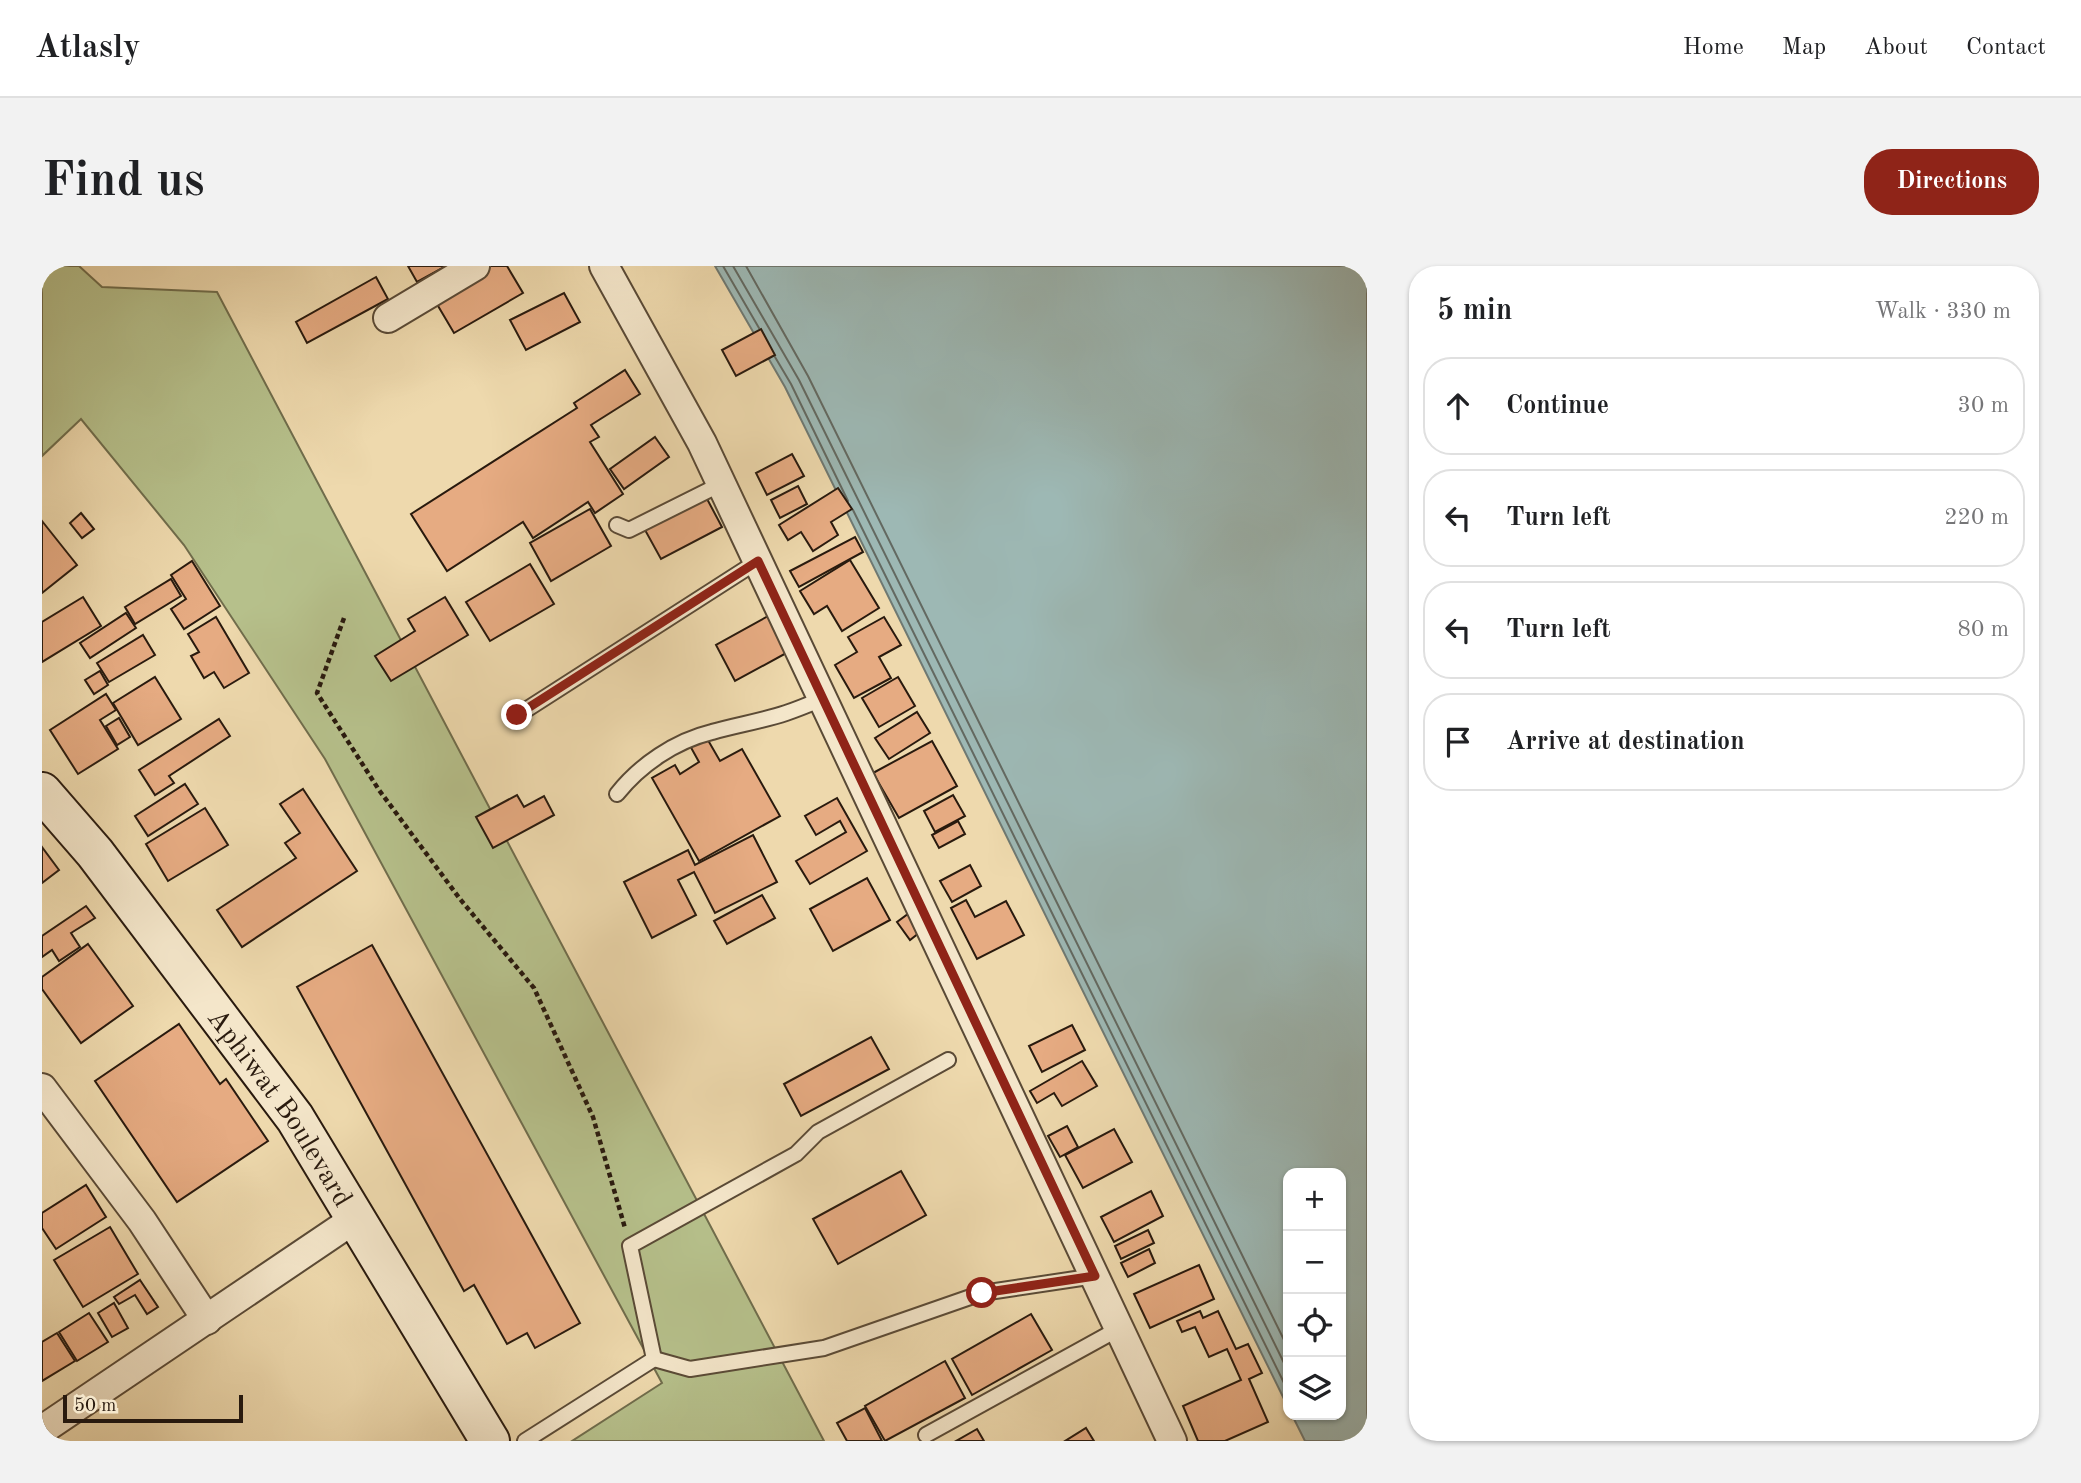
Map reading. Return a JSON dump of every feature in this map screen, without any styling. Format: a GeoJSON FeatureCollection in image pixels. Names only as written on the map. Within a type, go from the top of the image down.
{"type":"FeatureCollection","features":[{"type":"Feature","properties":{"kind":"street"},"geometry":{"type":"LineString","coordinates":[[388,318],[475,266]]}},
{"type":"Feature","properties":{"kind":"street"},"geometry":{"type":"LineString","coordinates":[[604,266],[722,484],[1171,1441]]}},
{"type":"Feature","properties":{"kind":"street","name":"Aphiwat Boulevard"},"geometry":{"type":"LineString","coordinates":[[42,792],[95,853],[295,1118],[490,1441]]}},
{"type":"Feature","properties":{"kind":"street"},"geometry":{"type":"LineString","coordinates":[[42,1088],[142,1221],[207,1320]]}},
{"type":"Feature","properties":{"kind":"street"},"geometry":{"type":"LineString","coordinates":[[42,1430],[355,1218]]}},
{"type":"Feature","properties":{"kind":"lane"},"geometry":{"type":"LineString","coordinates":[[617,525],[629,530],[722,484]]}},
{"type":"Feature","properties":{"kind":"lane"},"geometry":{"type":"LineString","coordinates":[[517,715],[758,561]]}},
{"type":"Feature","properties":{"kind":"lane"},"geometry":{"type":"LineString","coordinates":[[617,794],[632,775],[693,738],[786,713],[822,699]]}},
{"type":"Feature","properties":{"kind":"lane"},"geometry":{"type":"LineString","coordinates":[[654,1359],[630,1246],[796,1154],[818,1132],[948,1060]]}},
{"type":"Feature","properties":{"kind":"lane"},"geometry":{"type":"LineString","coordinates":[[525,1441],[654,1359],[690,1369],[824,1348],[982,1293],[1095,1276]]}},
{"type":"Feature","properties":{"kind":"lane"},"geometry":{"type":"LineString","coordinates":[[926,1435],[1120,1328]]}},
{"type":"Feature","properties":{"kind":"path"},"geometry":{"type":"LineString","coordinates":[[344,618],[317,693],[379,790],[460,899],[534,988],[593,1116],[630,1246]]}},
{"type":"Feature","properties":{"kind":"green space"},"geometry":{"type":"Polygon","coordinates":[[[42,266],[79,266],[102,287],[217,292],[824,1441],[572,1441],[662,1383],[325,759],[184,545],[81,419],[42,456],[42,266]]]}},
{"type":"Feature","properties":{"kind":"water"},"geometry":{"type":"Polygon","coordinates":[[[715,266],[1367,266],[1367,1441],[1305,1441],[1294,1420],[1346,1420],[1346,1168],[1283,1168],[1283,1397],[785,387],[715,266]]]}},
{"type":"Feature","properties":{"kind":"building"},"geometry":{"type":"Polygon","coordinates":[[[408,266],[446,266],[417,282],[408,266]]]}},
{"type":"Feature","properties":{"kind":"building"},"geometry":{"type":"Polygon","coordinates":[[[479,266],[507,266],[523,293],[454,333],[431,294],[479,266]]]}},
{"type":"Feature","properties":{"kind":"building"},"geometry":{"type":"Polygon","coordinates":[[[376,277],[388,299],[307,343],[296,322],[376,277]]]}},
{"type":"Feature","properties":{"kind":"building"},"geometry":{"type":"Polygon","coordinates":[[[564,293],[580,322],[526,350],[510,320],[564,293]]]}},
{"type":"Feature","properties":{"kind":"building"},"geometry":{"type":"Polygon","coordinates":[[[761,329],[775,355],[736,376],[722,350],[761,329]]]}},
{"type":"Feature","properties":{"kind":"building"},"geometry":{"type":"Polygon","coordinates":[[[625,370],[640,394],[591,425],[599,437],[590,442],[623,494],[595,513],[588,502],[533,538],[523,522],[447,571],[411,514],[577,408],[574,403],[625,370]]]}},
{"type":"Feature","properties":{"kind":"building"},"geometry":{"type":"Polygon","coordinates":[[[655,437],[669,457],[624,489],[610,469],[655,437]]]}},
{"type":"Feature","properties":{"kind":"building"},"geometry":{"type":"Polygon","coordinates":[[[792,454],[804,476],[767,495],[756,473],[792,454]]]}},
{"type":"Feature","properties":{"kind":"building"},"geometry":{"type":"Polygon","coordinates":[[[798,486],[807,504],[780,518],[771,500],[798,486]]]}},
{"type":"Feature","properties":{"kind":"building"},"geometry":{"type":"Polygon","coordinates":[[[838,488],[852,509],[831,522],[838,535],[813,551],[801,532],[788,540],[779,525],[838,488]]]}},
{"type":"Feature","properties":{"kind":"building"},"geometry":{"type":"Polygon","coordinates":[[[706,497],[722,527],[661,559],[645,530],[706,497]]]}},
{"type":"Feature","properties":{"kind":"building"},"geometry":{"type":"Polygon","coordinates":[[[590,509],[611,546],[551,581],[530,543],[590,509]]]}},
{"type":"Feature","properties":{"kind":"building"},"geometry":{"type":"Polygon","coordinates":[[[81,513],[94,529],[82,538],[70,523],[81,513]]]}},
{"type":"Feature","properties":{"kind":"building"},"geometry":{"type":"Polygon","coordinates":[[[42,521],[77,565],[42,593],[42,521]]]}},
{"type":"Feature","properties":{"kind":"building"},"geometry":{"type":"Polygon","coordinates":[[[855,537],[863,552],[799,587],[790,571],[855,537]]]}},
{"type":"Feature","properties":{"kind":"building"},"geometry":{"type":"Polygon","coordinates":[[[850,560],[879,608],[842,631],[827,606],[814,614],[800,591],[850,560]]]}},
{"type":"Feature","properties":{"kind":"building"},"geometry":{"type":"Polygon","coordinates":[[[192,561],[220,606],[184,629],[171,609],[186,599],[171,575],[192,561]]]}},
{"type":"Feature","properties":{"kind":"building"},"geometry":{"type":"Polygon","coordinates":[[[530,564],[554,604],[490,641],[466,602],[530,564]]]}},
{"type":"Feature","properties":{"kind":"building"},"geometry":{"type":"Polygon","coordinates":[[[171,579],[181,596],[135,624],[125,607],[171,579]]]}},
{"type":"Feature","properties":{"kind":"building"},"geometry":{"type":"Polygon","coordinates":[[[83,597],[101,626],[42,662],[42,622],[83,597]]]}},
{"type":"Feature","properties":{"kind":"building"},"geometry":{"type":"Polygon","coordinates":[[[445,597],[468,635],[391,681],[375,656],[415,631],[408,619],[445,597]]]}},
{"type":"Feature","properties":{"kind":"building"},"geometry":{"type":"Polygon","coordinates":[[[126,613],[136,628],[90,658],[80,643],[126,613]]]}},
{"type":"Feature","properties":{"kind":"building"},"geometry":{"type":"Polygon","coordinates":[[[770,615],[790,651],[735,681],[716,645],[770,615]]]}},
{"type":"Feature","properties":{"kind":"building"},"geometry":{"type":"Polygon","coordinates":[[[216,617],[249,673],[224,688],[214,672],[204,678],[191,656],[199,652],[188,634],[216,617]]]}},
{"type":"Feature","properties":{"kind":"building"},"geometry":{"type":"Polygon","coordinates":[[[884,617],[901,645],[879,657],[891,678],[854,698],[835,665],[857,652],[848,637],[884,617]]]}},
{"type":"Feature","properties":{"kind":"building"},"geometry":{"type":"Polygon","coordinates":[[[143,635],[155,655],[109,682],[97,663],[143,635]]]}},
{"type":"Feature","properties":{"kind":"building"},"geometry":{"type":"Polygon","coordinates":[[[100,671],[108,685],[94,694],[85,680],[100,671]]]}},
{"type":"Feature","properties":{"kind":"building"},"geometry":{"type":"Polygon","coordinates":[[[155,677],[181,719],[138,745],[113,703],[155,677]]]}},
{"type":"Feature","properties":{"kind":"building"},"geometry":{"type":"Polygon","coordinates":[[[898,677],[915,706],[879,727],[862,698],[898,677]]]}},
{"type":"Feature","properties":{"kind":"building"},"geometry":{"type":"Polygon","coordinates":[[[106,694],[116,710],[100,720],[118,749],[78,774],[50,730],[106,694]]]}},
{"type":"Feature","properties":{"kind":"building"},"geometry":{"type":"Polygon","coordinates":[[[917,712],[930,733],[889,759],[875,738],[917,712]]]}},
{"type":"Feature","properties":{"kind":"building"},"geometry":{"type":"Polygon","coordinates":[[[119,718],[130,737],[117,745],[106,726],[119,718]]]}},
{"type":"Feature","properties":{"kind":"building"},"geometry":{"type":"Polygon","coordinates":[[[219,719],[230,736],[169,776],[174,783],[155,795],[139,770],[219,719]]]}},
{"type":"Feature","properties":{"kind":"building"},"geometry":{"type":"Polygon","coordinates":[[[705,735],[720,761],[742,749],[780,816],[699,861],[652,778],[675,765],[680,774],[699,762],[689,744],[705,735]]]}},
{"type":"Feature","properties":{"kind":"building"},"geometry":{"type":"Polygon","coordinates":[[[932,741],[957,786],[899,818],[873,773],[932,741]]]}},
{"type":"Feature","properties":{"kind":"building"},"geometry":{"type":"Polygon","coordinates":[[[185,784],[198,804],[148,836],[135,816],[185,784]]]}},
{"type":"Feature","properties":{"kind":"building"},"geometry":{"type":"Polygon","coordinates":[[[303,789],[357,871],[242,947],[217,910],[296,858],[285,843],[300,833],[280,804],[303,789]]]}},
{"type":"Feature","properties":{"kind":"building"},"geometry":{"type":"Polygon","coordinates":[[[517,795],[524,807],[544,796],[554,815],[493,848],[476,817],[517,795]]]}},
{"type":"Feature","properties":{"kind":"building"},"geometry":{"type":"Polygon","coordinates":[[[953,795],[965,816],[935,832],[924,811],[953,795]]]}},
{"type":"Feature","properties":{"kind":"building"},"geometry":{"type":"Polygon","coordinates":[[[837,798],[867,851],[810,884],[796,861],[846,832],[840,821],[816,835],[805,816],[837,798]]]}},
{"type":"Feature","properties":{"kind":"building"},"geometry":{"type":"Polygon","coordinates":[[[205,808],[228,845],[168,881],[146,844],[205,808]]]}},
{"type":"Feature","properties":{"kind":"building"},"geometry":{"type":"Polygon","coordinates":[[[958,821],[965,834],[939,848],[932,835],[958,821]]]}},
{"type":"Feature","properties":{"kind":"building"},"geometry":{"type":"Polygon","coordinates":[[[753,835],[777,882],[715,913],[694,872],[678,880],[696,915],[652,938],[624,882],[688,850],[695,865],[753,835]]]}},
{"type":"Feature","properties":{"kind":"building"},"geometry":{"type":"Polygon","coordinates":[[[42,847],[59,870],[42,883],[42,847]]]}},
{"type":"Feature","properties":{"kind":"building"},"geometry":{"type":"Polygon","coordinates":[[[970,865],[981,886],[952,902],[940,881],[970,865]]]}},
{"type":"Feature","properties":{"kind":"building"},"geometry":{"type":"Polygon","coordinates":[[[867,878],[890,920],[833,951],[810,909],[867,878]]]}},
{"type":"Feature","properties":{"kind":"building"},"geometry":{"type":"Polygon","coordinates":[[[762,895],[775,918],[727,944],[714,921],[762,895]]]}},
{"type":"Feature","properties":{"kind":"building"},"geometry":{"type":"Polygon","coordinates":[[[966,900],[975,917],[1006,901],[1024,935],[977,959],[951,908],[966,900]]]}},
{"type":"Feature","properties":{"kind":"building"},"geometry":{"type":"Polygon","coordinates":[[[86,906],[95,918],[71,933],[80,947],[59,961],[52,950],[42,957],[42,936],[86,906]]]}},
{"type":"Feature","properties":{"kind":"building"},"geometry":{"type":"Polygon","coordinates":[[[912,911],[924,929],[910,940],[897,922],[912,911]]]}},
{"type":"Feature","properties":{"kind":"building"},"geometry":{"type":"Polygon","coordinates":[[[88,944],[133,1006],[81,1043],[42,989],[42,977],[88,944]]]}},
{"type":"Feature","properties":{"kind":"building"},"geometry":{"type":"Polygon","coordinates":[[[372,945],[580,1323],[535,1348],[527,1333],[507,1344],[474,1285],[464,1291],[297,987],[372,945]]]}},
{"type":"Feature","properties":{"kind":"building"},"geometry":{"type":"Polygon","coordinates":[[[179,1024],[220,1084],[226,1079],[268,1141],[177,1202],[95,1081],[179,1024]]]}},
{"type":"Feature","properties":{"kind":"building"},"geometry":{"type":"Polygon","coordinates":[[[1072,1025],[1085,1050],[1042,1072],[1029,1046],[1072,1025]]]}},
{"type":"Feature","properties":{"kind":"building"},"geometry":{"type":"Polygon","coordinates":[[[871,1037],[889,1069],[801,1116],[784,1084],[871,1037]]]}},
{"type":"Feature","properties":{"kind":"building"},"geometry":{"type":"Polygon","coordinates":[[[1082,1061],[1097,1086],[1062,1106],[1054,1093],[1037,1103],[1030,1091],[1082,1061]]]}},
{"type":"Feature","properties":{"kind":"building"},"geometry":{"type":"Polygon","coordinates":[[[1067,1126],[1078,1147],[1060,1157],[1048,1136],[1067,1126]]]}},
{"type":"Feature","properties":{"kind":"building"},"geometry":{"type":"Polygon","coordinates":[[[1114,1129],[1132,1162],[1083,1188],[1065,1155],[1114,1129]]]}},
{"type":"Feature","properties":{"kind":"building"},"geometry":{"type":"Polygon","coordinates":[[[901,1171],[926,1215],[838,1264],[813,1219],[901,1171]]]}},
{"type":"Feature","properties":{"kind":"building"},"geometry":{"type":"Polygon","coordinates":[[[86,1185],[106,1217],[56,1249],[42,1228],[42,1213],[86,1185]]]}},
{"type":"Feature","properties":{"kind":"building"},"geometry":{"type":"Polygon","coordinates":[[[1151,1191],[1163,1216],[1114,1242],[1101,1217],[1151,1191]]]}},
{"type":"Feature","properties":{"kind":"building"},"geometry":{"type":"Polygon","coordinates":[[[110,1227],[138,1274],[83,1307],[54,1260],[110,1227]]]}},
{"type":"Feature","properties":{"kind":"building"},"geometry":{"type":"Polygon","coordinates":[[[1148,1230],[1154,1243],[1121,1259],[1115,1246],[1148,1230]]]}},
{"type":"Feature","properties":{"kind":"building"},"geometry":{"type":"Polygon","coordinates":[[[1149,1249],[1155,1263],[1128,1277],[1121,1263],[1149,1249]]]}},
{"type":"Feature","properties":{"kind":"building"},"geometry":{"type":"Polygon","coordinates":[[[1199,1265],[1214,1299],[1150,1328],[1134,1294],[1199,1265]]]}},
{"type":"Feature","properties":{"kind":"building"},"geometry":{"type":"Polygon","coordinates":[[[140,1280],[158,1307],[147,1314],[135,1295],[119,1304],[114,1297],[140,1280]]]}},
{"type":"Feature","properties":{"kind":"building"},"geometry":{"type":"Polygon","coordinates":[[[114,1303],[128,1328],[112,1337],[98,1313],[114,1303]]]}},
{"type":"Feature","properties":{"kind":"building"},"geometry":{"type":"Polygon","coordinates":[[[1200,1311],[1203,1318],[1218,1311],[1236,1349],[1248,1344],[1262,1373],[1249,1379],[1268,1422],[1225,1441],[1198,1441],[1183,1406],[1241,1380],[1227,1349],[1209,1357],[1195,1327],[1182,1332],[1177,1321],[1200,1311]]]}},
{"type":"Feature","properties":{"kind":"building"},"geometry":{"type":"Polygon","coordinates":[[[89,1313],[108,1342],[77,1361],[59,1332],[89,1313]]]}},
{"type":"Feature","properties":{"kind":"building"},"geometry":{"type":"Polygon","coordinates":[[[1031,1314],[1052,1350],[972,1395],[952,1359],[1031,1314]]]}},
{"type":"Feature","properties":{"kind":"building"},"geometry":{"type":"Polygon","coordinates":[[[57,1333],[75,1361],[42,1381],[42,1342],[57,1333]]]}},
{"type":"Feature","properties":{"kind":"building"},"geometry":{"type":"Polygon","coordinates":[[[945,1361],[965,1398],[885,1441],[865,1406],[945,1361]]]}},
{"type":"Feature","properties":{"kind":"building"},"geometry":{"type":"Polygon","coordinates":[[[865,1408],[882,1441],[847,1441],[837,1423],[865,1408]]]}},
{"type":"Feature","properties":{"kind":"building"},"geometry":{"type":"Polygon","coordinates":[[[1086,1428],[1094,1441],[1065,1441],[1086,1428]]]}},
{"type":"Feature","properties":{"kind":"building"},"geometry":{"type":"Polygon","coordinates":[[[977,1429],[984,1441],[956,1441],[977,1429]]]}},
{"type":"Feature","properties":{"kind":"route"},"geometry":{"type":"LineString","coordinates":[[517,715],[758,561],[1095,1276],[982,1293]]}}]}
